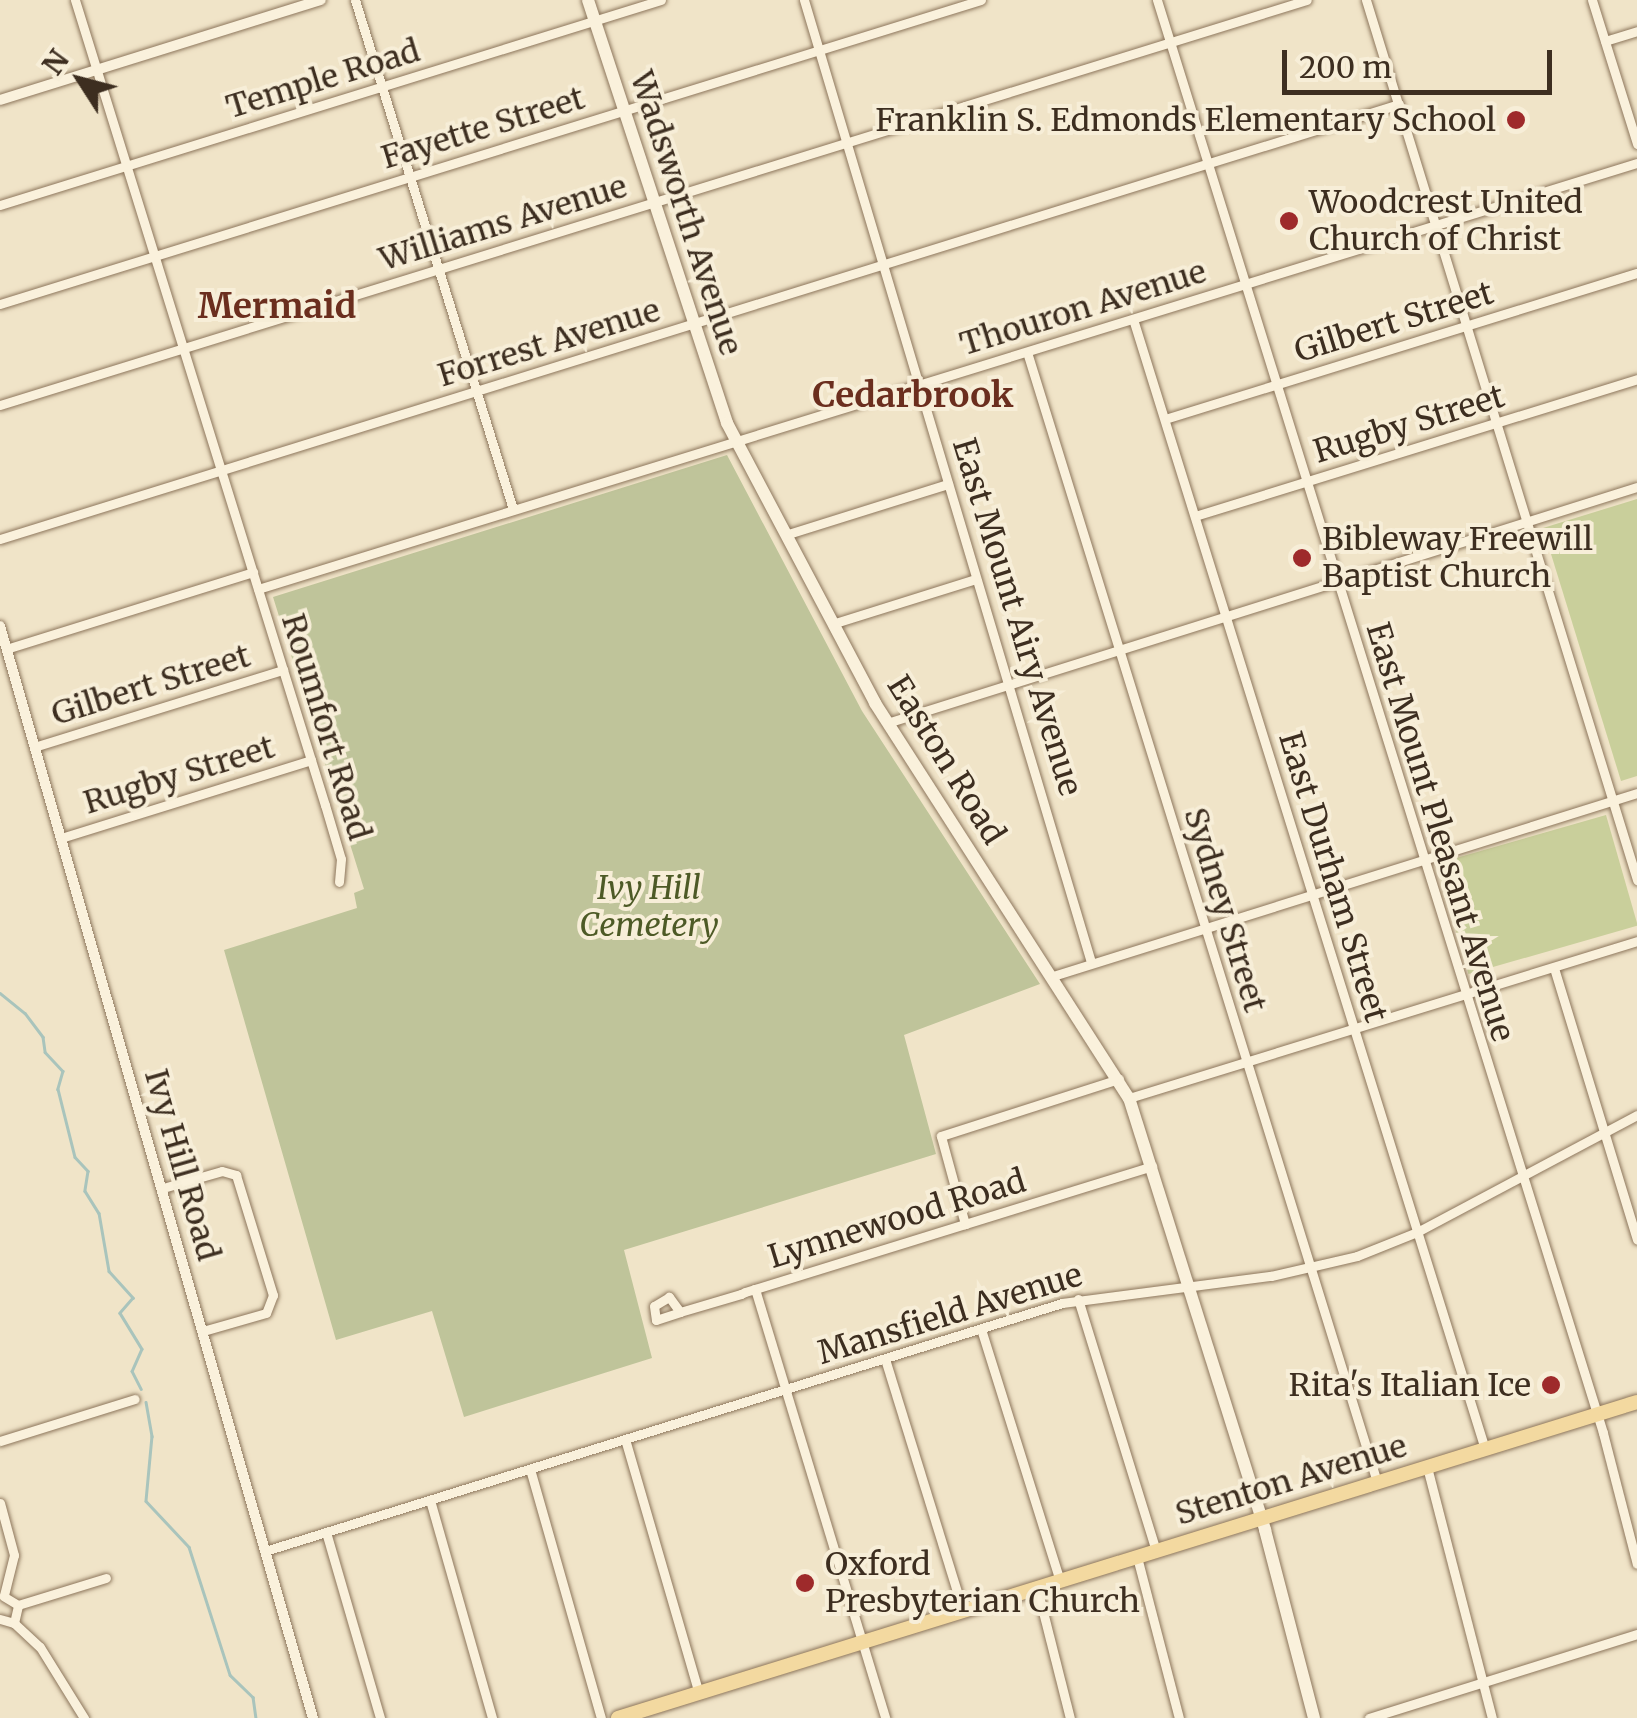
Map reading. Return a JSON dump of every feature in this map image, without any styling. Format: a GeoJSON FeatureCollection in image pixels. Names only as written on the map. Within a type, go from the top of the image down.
{"type":"FeatureCollection","features":[{"type":"Feature","properties":{"kind":"main road","name":"Wadsworth Avenue"},"geometry":{"type":"LineString","coordinates":[[588,0],[693,324],[736,441]]}},
{"type":"Feature","properties":{"kind":"main road","name":"Easton Road"},"geometry":{"type":"LineString","coordinates":[[736,441],[888,722],[1129,1098]]}},
{"type":"Feature","properties":{"kind":"main road"},"geometry":{"type":"LineString","coordinates":[[1129,1098],[1260,1519],[1314,1718]]}},
{"type":"Feature","properties":{"kind":"main road","name":"Stenton Avenue"},"geometry":{"type":"LineString","coordinates":[[628,1716],[1637,1402]]}},
{"type":"Feature","properties":{"kind":"street"},"geometry":{"type":"LineString","coordinates":[[6,649],[252,572],[75,0]]}},
{"type":"Feature","properties":{"kind":"street"},"geometry":{"type":"LineString","coordinates":[[0,100],[321,0]]}},
{"type":"Feature","properties":{"kind":"street"},"geometry":{"type":"LineString","coordinates":[[355,0],[513,509]]}},
{"type":"Feature","properties":{"kind":"street","name":"Temple Road"},"geometry":{"type":"LineString","coordinates":[[0,205],[661,0]]}},
{"type":"Feature","properties":{"kind":"street","name":"East Mount Airy Avenue"},"geometry":{"type":"LineString","coordinates":[[804,0],[1091,962]]}},
{"type":"Feature","properties":{"kind":"street","name":"Fayette Street"},"geometry":{"type":"LineString","coordinates":[[0,304],[982,0]]}},
{"type":"Feature","properties":{"kind":"street","name":"East Mount Pleasant Avenue"},"geometry":{"type":"LineString","coordinates":[[1156,0],[1596,1414],[1637,1564]]}},
{"type":"Feature","properties":{"kind":"street","name":"Williams Avenue"},"geometry":{"type":"LineString","coordinates":[[0,405],[1307,0]]}},
{"type":"Feature","properties":{"kind":"street"},"geometry":{"type":"LineString","coordinates":[[1366,0],[1637,880]]}},
{"type":"Feature","properties":{"kind":"street"},"geometry":{"type":"LineString","coordinates":[[1592,0],[1637,144]]}},
{"type":"Feature","properties":{"kind":"street"},"geometry":{"type":"LineString","coordinates":[[1605,40],[1637,31]]}},
{"type":"Feature","properties":{"kind":"street","name":"Forrest Avenue"},"geometry":{"type":"LineString","coordinates":[[0,539],[1399,104]]}},
{"type":"Feature","properties":{"kind":"street","name":"Thouron Avenue"},"geometry":{"type":"LineString","coordinates":[[258,588],[1637,162]]}},
{"type":"Feature","properties":{"kind":"street","name":"Gilbert Street"},"geometry":{"type":"LineString","coordinates":[[1165,419],[1637,273]]}},
{"type":"Feature","properties":{"kind":"street","name":"East Durham Street"},"geometry":{"type":"LineString","coordinates":[[1134,319],[1485,1449]]}},
{"type":"Feature","properties":{"kind":"street","name":"Sydney Street"},"geometry":{"type":"LineString","coordinates":[[1027,352],[1377,1482]]}},
{"type":"Feature","properties":{"kind":"street","name":"Rugby Street"},"geometry":{"type":"LineString","coordinates":[[1195,516],[1637,379]]}},
{"type":"Feature","properties":{"kind":"street"},"geometry":{"type":"LineString","coordinates":[[785,534],[948,484]]}},
{"type":"Feature","properties":{"kind":"street"},"geometry":{"type":"LineString","coordinates":[[888,722],[1637,487]]}},
{"type":"Feature","properties":{"kind":"street","name":"Roumfort Road"},"geometry":{"type":"LineString","coordinates":[[252,572],[340,859],[338,882]]}},
{"type":"Feature","properties":{"kind":"street"},"geometry":{"type":"LineString","coordinates":[[832,624],[976,578]]}},
{"type":"Feature","properties":{"kind":"street","name":"Ivy Hill Road"},"geometry":{"type":"LineString","coordinates":[[0,626],[313,1718]]}},
{"type":"Feature","properties":{"kind":"street","name":"Gilbert Street"},"geometry":{"type":"LineString","coordinates":[[34,747],[283,670]]}},
{"type":"Feature","properties":{"kind":"street","name":"Rugby Street"},"geometry":{"type":"LineString","coordinates":[[61,838],[311,760]]}},
{"type":"Feature","properties":{"kind":"street"},"geometry":{"type":"LineString","coordinates":[[1053,976],[1637,794]]}},
{"type":"Feature","properties":{"kind":"street"},"geometry":{"type":"LineString","coordinates":[[1129,1098],[1637,941]]}},
{"type":"Feature","properties":{"kind":"street"},"geometry":{"type":"LineString","coordinates":[[1554,968],[1637,1240]]}},
{"type":"Feature","properties":{"kind":"street"},"geometry":{"type":"LineString","coordinates":[[965,1224],[942,1136],[1119,1079]]}},
{"type":"Feature","properties":{"kind":"street","name":"Mansfield Avenue"},"geometry":{"type":"LineString","coordinates":[[265,1550],[1078,1299],[1309,1268],[1417,1232],[1637,1115]]}},
{"type":"Feature","properties":{"kind":"street","name":"Lynnewood Road"},"geometry":{"type":"LineString","coordinates":[[680,1312],[675,1300],[665,1298],[654,1306],[656,1320],[1152,1166]]}},
{"type":"Feature","properties":{"kind":"street"},"geometry":{"type":"LineString","coordinates":[[162,1188],[222,1170],[236,1175],[273,1295],[266,1313],[203,1331]]}},
{"type":"Feature","properties":{"kind":"street"},"geometry":{"type":"LineString","coordinates":[[755,1289],[885,1718]]}},
{"type":"Feature","properties":{"kind":"street"},"geometry":{"type":"LineString","coordinates":[[1078,1299],[1156,1551]]}},
{"type":"Feature","properties":{"kind":"street"},"geometry":{"type":"LineString","coordinates":[[981,1329],[1060,1581]]}},
{"type":"Feature","properties":{"kind":"street"},"geometry":{"type":"LineString","coordinates":[[884,1359],[963,1611]]}},
{"type":"Feature","properties":{"kind":"street"},"geometry":{"type":"LineString","coordinates":[[0,1441],[135,1399]]}},
{"type":"Feature","properties":{"kind":"street"},"geometry":{"type":"LineString","coordinates":[[625,1439],[699,1693]]}},
{"type":"Feature","properties":{"kind":"street"},"geometry":{"type":"LineString","coordinates":[[1427,1467],[1492,1718]]}},
{"type":"Feature","properties":{"kind":"street"},"geometry":{"type":"LineString","coordinates":[[530,1469],[602,1718]]}},
{"type":"Feature","properties":{"kind":"street"},"geometry":{"type":"LineString","coordinates":[[430,1500],[492,1718]]}},
{"type":"Feature","properties":{"kind":"street"},"geometry":{"type":"LineString","coordinates":[[0,1502],[14,1555],[2,1597],[18,1605],[106,1578]]}},
{"type":"Feature","properties":{"kind":"street"},"geometry":{"type":"LineString","coordinates":[[326,1532],[380,1718]]}},
{"type":"Feature","properties":{"kind":"street"},"geometry":{"type":"LineString","coordinates":[[1137,1557],[1179,1718]]}},
{"type":"Feature","properties":{"kind":"street"},"geometry":{"type":"LineString","coordinates":[[1037,1588],[1070,1718]]}},
{"type":"Feature","properties":{"kind":"street"},"geometry":{"type":"LineString","coordinates":[[14,1623],[18,1605]]}},
{"type":"Feature","properties":{"kind":"street"},"geometry":{"type":"LineString","coordinates":[[0,1620],[14,1623],[40,1647],[84,1718]]}},
{"type":"Feature","properties":{"kind":"street"},"geometry":{"type":"LineString","coordinates":[[1369,1718],[1637,1634]]}},
{"type":"Feature","properties":{"kind":"green space","name":"Ivy Hill Cemetery"},"geometry":{"type":"Polygon","coordinates":[[[727,455],[862,711],[1040,984],[904,1035],[936,1154],[624,1250],[652,1358],[464,1417],[432,1311],[336,1340],[224,950],[357,908],[354,893],[364,889],[273,597],[727,455]]]}},
{"type":"Feature","properties":{"kind":"green space"},"geometry":{"type":"Polygon","coordinates":[[[1637,499],[1637,776],[1621,781],[1543,528],[1637,499]]]}},
{"type":"Feature","properties":{"kind":"green space"},"geometry":{"type":"Polygon","coordinates":[[[1606,815],[1637,926],[1469,974],[1437,864],[1606,815]]]}},
{"type":"Feature","properties":{"kind":"waterway"},"geometry":{"type":"LineString","coordinates":[[0,993],[25,1013],[43,1037],[45,1052],[63,1071],[58,1089],[75,1157],[88,1171],[85,1191],[99,1213],[109,1271],[133,1298],[120,1313],[142,1349],[132,1371],[141,1389]]}},
{"type":"Feature","properties":{"kind":"waterway"},"geometry":{"type":"LineString","coordinates":[[146,1402],[152,1436],[146,1501],[189,1547],[230,1675],[253,1697],[256,1718]]}},
{"type":"Feature","properties":{"kind":"place","name":"Franklin S. Edmonds Elementary School"},"geometry":{"type":"Point","coordinates":[1516,120]}},
{"type":"Feature","properties":{"kind":"place","name":"Woodcrest United Church of Christ"},"geometry":{"type":"Point","coordinates":[1289,221]}},
{"type":"Feature","properties":{"kind":"place","name":"Bibleway Freewill Baptist Church"},"geometry":{"type":"Point","coordinates":[1302,558]}},
{"type":"Feature","properties":{"kind":"place","name":"Rita's Italian Ice"},"geometry":{"type":"Point","coordinates":[1551,1385]}},
{"type":"Feature","properties":{"kind":"place","name":"Oxford Presbyterian Church"},"geometry":{"type":"Point","coordinates":[805,1583]}},
{"type":"Feature","properties":{"kind":"district","name":"Mermaid"},"geometry":{"type":"Point","coordinates":[277,306]}},
{"type":"Feature","properties":{"kind":"district","name":"Cedarbrook"},"geometry":{"type":"Point","coordinates":[913,395]}}]}
